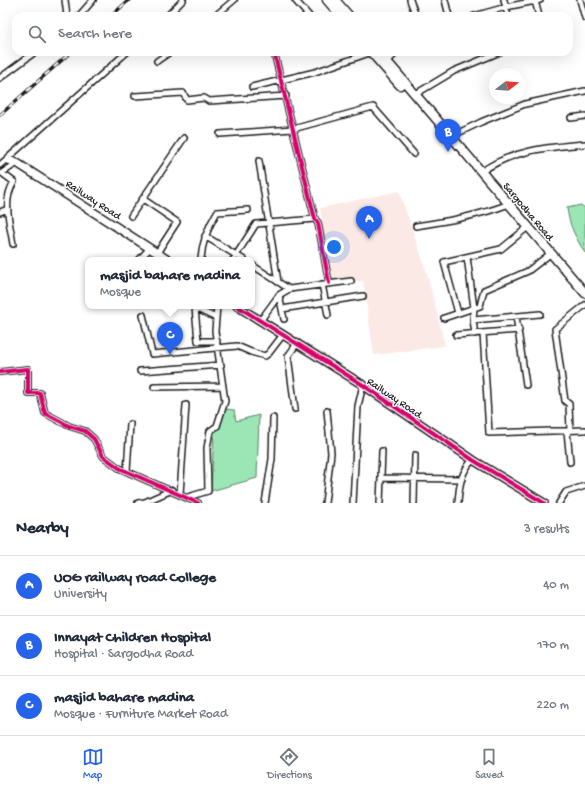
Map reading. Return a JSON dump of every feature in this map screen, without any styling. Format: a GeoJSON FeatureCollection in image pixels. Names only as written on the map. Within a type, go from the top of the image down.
{"type":"FeatureCollection","features":[{"type":"Feature","properties":{"kind":"main road"},"geometry":{"type":"LineString","coordinates":[[327,0],[338,12]]}},
{"type":"Feature","properties":{"kind":"main road"},"geometry":{"type":"LineString","coordinates":[[336,0],[346,12]]}},
{"type":"Feature","properties":{"kind":"main road"},"geometry":{"type":"LineString","coordinates":[[342,0],[352,12]]}},
{"type":"Feature","properties":{"kind":"main road"},"geometry":{"type":"LineString","coordinates":[[375,56],[442,133],[449,139],[455,139]]}},
{"type":"Feature","properties":{"kind":"main road"},"geometry":{"type":"LineString","coordinates":[[382,56],[455,139]]}},
{"type":"Feature","properties":{"kind":"main road"},"geometry":{"type":"LineString","coordinates":[[389,56],[455,139]]}},
{"type":"Feature","properties":{"kind":"main road","name":"Sargodha Road"},"geometry":{"type":"LineString","coordinates":[[455,139],[550,254],[585,293]]}},
{"type":"Feature","properties":{"kind":"street"},"geometry":{"type":"LineString","coordinates":[[65,0],[66,12]]}},
{"type":"Feature","properties":{"kind":"street"},"geometry":{"type":"LineString","coordinates":[[82,12],[93,0]]}},
{"type":"Feature","properties":{"kind":"street"},"geometry":{"type":"LineString","coordinates":[[170,12],[183,0]]}},
{"type":"Feature","properties":{"kind":"street"},"geometry":{"type":"LineString","coordinates":[[220,12],[234,0]]}},
{"type":"Feature","properties":{"kind":"street"},"geometry":{"type":"LineString","coordinates":[[296,0],[306,12]]}},
{"type":"Feature","properties":{"kind":"street"},"geometry":{"type":"LineString","coordinates":[[410,0],[414,12]]}},
{"type":"Feature","properties":{"kind":"street"},"geometry":{"type":"LineString","coordinates":[[445,0],[448,12]]}},
{"type":"Feature","properties":{"kind":"street"},"geometry":{"type":"LineString","coordinates":[[504,0],[507,12]]}},
{"type":"Feature","properties":{"kind":"street"},"geometry":{"type":"LineString","coordinates":[[580,0],[585,18]]}},
{"type":"Feature","properties":{"kind":"street"},"geometry":{"type":"LineString","coordinates":[[488,12],[537,1],[538,12]]}},
{"type":"Feature","properties":{"kind":"street"},"geometry":{"type":"LineString","coordinates":[[0,78],[30,56]]}},
{"type":"Feature","properties":{"kind":"street"},"geometry":{"type":"LineString","coordinates":[[0,165],[8,160],[123,56]]}},
{"type":"Feature","properties":{"kind":"street"},"geometry":{"type":"LineString","coordinates":[[157,61],[164,56]]}},
{"type":"Feature","properties":{"kind":"street"},"geometry":{"type":"LineString","coordinates":[[275,56],[315,220],[318,223],[329,283]]}},
{"type":"Feature","properties":{"kind":"street"},"geometry":{"type":"LineString","coordinates":[[252,87],[281,78],[315,72],[361,56]]}},
{"type":"Feature","properties":{"kind":"street"},"geometry":{"type":"LineString","coordinates":[[419,92],[454,71],[490,56]]}},
{"type":"Feature","properties":{"kind":"street"},"geometry":{"type":"LineString","coordinates":[[455,139],[481,122],[525,104],[585,91]]}},
{"type":"Feature","properties":{"kind":"street"},"geometry":{"type":"LineString","coordinates":[[135,96],[183,93],[187,100],[204,98],[208,101],[286,96]]}},
{"type":"Feature","properties":{"kind":"street"},"geometry":{"type":"LineString","coordinates":[[220,134],[293,129],[373,107],[414,154]]}},
{"type":"Feature","properties":{"kind":"street"},"geometry":{"type":"LineString","coordinates":[[571,118],[585,116]]}},
{"type":"Feature","properties":{"kind":"street"},"geometry":{"type":"LineString","coordinates":[[131,216],[184,138]]}},
{"type":"Feature","properties":{"kind":"street"},"geometry":{"type":"LineString","coordinates":[[481,172],[494,162],[518,153],[549,147],[585,144]]}},
{"type":"Feature","properties":{"kind":"street","name":"Railway Road"},"geometry":{"type":"LineString","coordinates":[[8,160],[17,163],[163,257]]}},
{"type":"Feature","properties":{"kind":"street"},"geometry":{"type":"LineString","coordinates":[[260,161],[278,282]]}},
{"type":"Feature","properties":{"kind":"street"},"geometry":{"type":"LineString","coordinates":[[13,244],[8,210],[8,191],[14,182],[2,173],[17,163]]}},
{"type":"Feature","properties":{"kind":"street"},"geometry":{"type":"LineString","coordinates":[[143,199],[177,222],[157,253]]}},
{"type":"Feature","properties":{"kind":"street"},"geometry":{"type":"LineString","coordinates":[[416,226],[457,220],[485,213],[509,204]]}},
{"type":"Feature","properties":{"kind":"street"},"geometry":{"type":"LineString","coordinates":[[0,212],[8,210]]}},
{"type":"Feature","properties":{"kind":"street"},"geometry":{"type":"LineString","coordinates":[[201,257],[205,236],[217,212],[248,210]]}},
{"type":"Feature","properties":{"kind":"street"},"geometry":{"type":"LineString","coordinates":[[236,257],[256,224],[315,220]]}},
{"type":"Feature","properties":{"kind":"street"},"geometry":{"type":"LineString","coordinates":[[458,313],[444,262],[502,249],[528,227]]}},
{"type":"Feature","properties":{"kind":"street"},"geometry":{"type":"LineString","coordinates":[[205,236],[234,257]]}},
{"type":"Feature","properties":{"kind":"street"},"geometry":{"type":"LineString","coordinates":[[142,257],[150,248]]}},
{"type":"Feature","properties":{"kind":"street"},"geometry":{"type":"LineString","coordinates":[[444,318],[480,306],[485,289],[528,272],[550,254]]}},
{"type":"Feature","properties":{"kind":"street"},"geometry":{"type":"LineString","coordinates":[[467,257],[474,308],[473,320],[475,334]]}},
{"type":"Feature","properties":{"kind":"street"},"geometry":{"type":"LineString","coordinates":[[255,267],[289,289]]}},
{"type":"Feature","properties":{"kind":"street"},"geometry":{"type":"LineString","coordinates":[[260,321],[279,295],[289,289],[351,281]]}},
{"type":"Feature","properties":{"kind":"street"},"geometry":{"type":"LineString","coordinates":[[322,284],[328,315]]}},
{"type":"Feature","properties":{"kind":"street"},"geometry":{"type":"LineString","coordinates":[[279,295],[284,319]]}},
{"type":"Feature","properties":{"kind":"street"},"geometry":{"type":"LineString","coordinates":[[282,309],[363,296]]}},
{"type":"Feature","properties":{"kind":"street"},"geometry":{"type":"LineString","coordinates":[[570,462],[569,404],[565,401],[555,330],[585,305]]}},
{"type":"Feature","properties":{"kind":"street"},"geometry":{"type":"LineString","coordinates":[[195,309],[198,341],[217,341]]}},
{"type":"Feature","properties":{"kind":"street"},"geometry":{"type":"LineString","coordinates":[[197,309],[216,318]]}},
{"type":"Feature","properties":{"kind":"street"},"geometry":{"type":"LineString","coordinates":[[188,497],[208,491],[207,448],[210,431],[216,426],[225,402],[217,341],[217,309]]}},
{"type":"Feature","properties":{"kind":"street","name":"Railway Road"},"geometry":{"type":"LineString","coordinates":[[242,309],[296,345],[363,385],[473,460],[544,503]]}},
{"type":"Feature","properties":{"kind":"street"},"geometry":{"type":"LineString","coordinates":[[473,320],[540,314]]}},
{"type":"Feature","properties":{"kind":"street"},"geometry":{"type":"LineString","coordinates":[[143,315],[152,354],[237,346],[265,356],[282,336]]}},
{"type":"Feature","properties":{"kind":"street"},"geometry":{"type":"LineString","coordinates":[[516,316],[526,385]]}},
{"type":"Feature","properties":{"kind":"street"},"geometry":{"type":"LineString","coordinates":[[456,335],[519,330]]}},
{"type":"Feature","properties":{"kind":"street"},"geometry":{"type":"LineString","coordinates":[[483,333],[489,433],[585,430]]}},
{"type":"Feature","properties":{"kind":"street"},"geometry":{"type":"LineString","coordinates":[[295,409],[288,356],[296,345]]}},
{"type":"Feature","properties":{"kind":"street"},"geometry":{"type":"LineString","coordinates":[[140,372],[221,365]]}},
{"type":"Feature","properties":{"kind":"street"},"geometry":{"type":"LineString","coordinates":[[0,372],[28,370],[28,393],[40,393],[45,413],[69,426],[85,431],[94,439],[103,456],[127,471],[188,497],[198,503]]}},
{"type":"Feature","properties":{"kind":"street"},"geometry":{"type":"LineString","coordinates":[[353,503],[358,406],[363,385]]}},
{"type":"Feature","properties":{"kind":"street"},"geometry":{"type":"LineString","coordinates":[[154,387],[222,386]]}},
{"type":"Feature","properties":{"kind":"street"},"geometry":{"type":"LineString","coordinates":[[180,494],[186,405]]}},
{"type":"Feature","properties":{"kind":"street"},"geometry":{"type":"LineString","coordinates":[[325,503],[331,452],[327,411]]}},
{"type":"Feature","properties":{"kind":"street"},"geometry":{"type":"LineString","coordinates":[[265,503],[272,459],[273,418]]}},
{"type":"Feature","properties":{"kind":"street"},"geometry":{"type":"LineString","coordinates":[[127,471],[130,424]]}},
{"type":"Feature","properties":{"kind":"street"},"geometry":{"type":"LineString","coordinates":[[380,503],[382,451]]}},
{"type":"Feature","properties":{"kind":"street"},"geometry":{"type":"LineString","coordinates":[[414,503],[415,455]]}},
{"type":"Feature","properties":{"kind":"street"},"geometry":{"type":"LineString","coordinates":[[458,503],[462,479],[466,467],[473,460]]}},
{"type":"Feature","properties":{"kind":"street"},"geometry":{"type":"LineString","coordinates":[[381,478],[462,479]]}},
{"type":"Feature","properties":{"kind":"street"},"geometry":{"type":"LineString","coordinates":[[559,503],[566,492],[585,486]]}},
{"type":"Feature","properties":{"kind":"street"},"geometry":{"type":"LineString","coordinates":[[138,503],[145,502],[172,490]]}},
{"type":"Feature","properties":{"kind":"shaded area"},"geometry":{"type":"Polygon","coordinates":[[[399,191],[426,270],[445,346],[374,355],[363,281],[330,282],[320,208],[399,191]]]}},
{"type":"Feature","properties":{"kind":"green space"},"geometry":{"type":"Polygon","coordinates":[[[581,205],[585,208],[585,253],[571,226],[567,208],[581,205]]]}},
{"type":"Feature","properties":{"kind":"green space"},"geometry":{"type":"Polygon","coordinates":[[[226,409],[234,410],[236,421],[259,415],[257,478],[211,491],[214,431],[226,409]]]}},
{"type":"Feature","properties":{"kind":"railway"},"geometry":{"type":"LineString","coordinates":[[116,12],[129,0]]}},
{"type":"Feature","properties":{"kind":"railway"},"geometry":{"type":"LineString","coordinates":[[0,115],[66,56]]}},
{"type":"Feature","properties":{"kind":"cycle path"},"geometry":{"type":"LineString","coordinates":[[275,56],[315,219],[318,223],[329,283]]}},
{"type":"Feature","properties":{"kind":"cycle path"},"geometry":{"type":"LineString","coordinates":[[242,309],[363,385],[473,460],[544,503]]}},
{"type":"Feature","properties":{"kind":"cycle path"},"geometry":{"type":"LineString","coordinates":[[0,372],[28,369],[28,393],[40,393],[45,413],[69,426],[85,431],[94,439],[103,456],[119,468],[198,503]]}},
{"type":"Feature","properties":{"kind":"place","name":"Innayat Children Hospital"},"geometry":{"type":"Point","coordinates":[448,152]}},
{"type":"Feature","properties":{"kind":"place","name":"UOG railway road College"},"geometry":{"type":"Point","coordinates":[369,239]}},
{"type":"Feature","properties":{"kind":"place","name":"masjid bahare madina"},"geometry":{"type":"Point","coordinates":[170,355]}}]}
